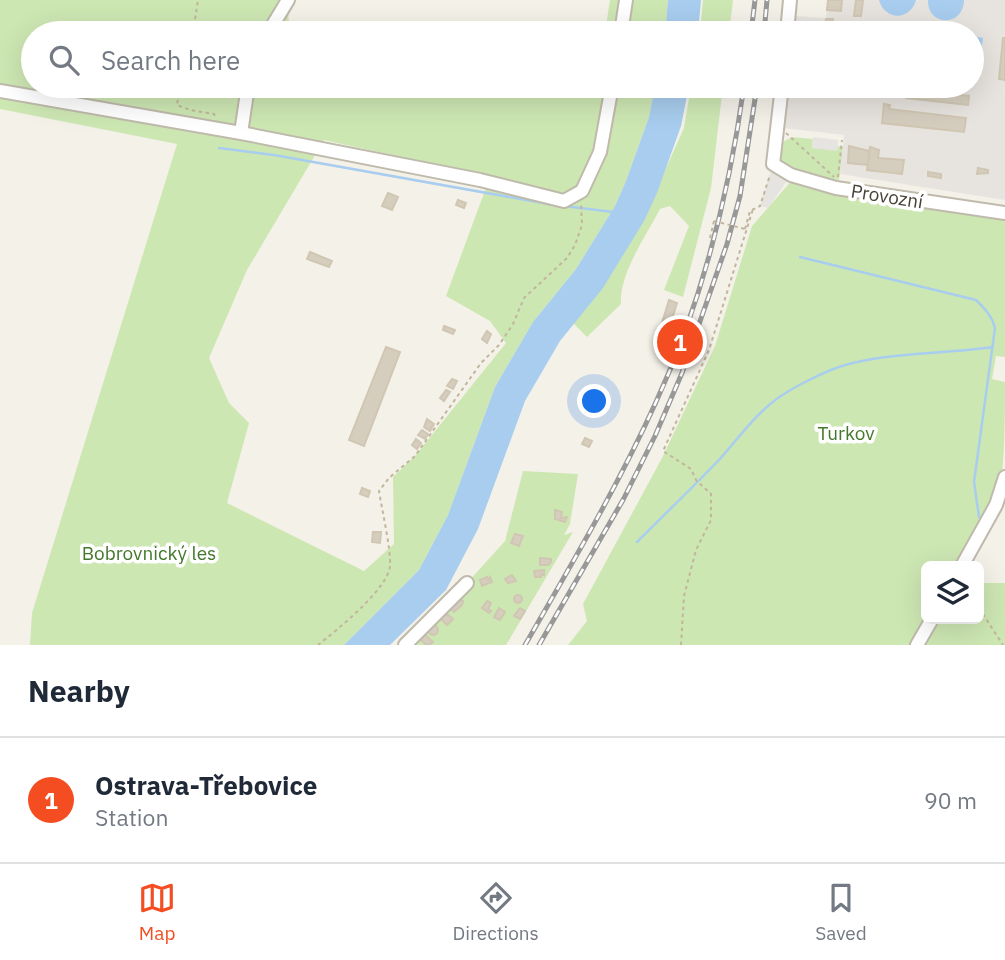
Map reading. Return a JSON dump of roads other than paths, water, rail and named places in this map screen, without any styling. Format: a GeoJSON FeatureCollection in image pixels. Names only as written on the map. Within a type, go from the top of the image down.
{"type":"FeatureCollection","features":[{"type":"Feature","properties":{"kind":"street"},"geometry":{"type":"LineString","coordinates":[[275,21],[288,0]]}},
{"type":"Feature","properties":{"kind":"street"},"geometry":{"type":"LineString","coordinates":[[623,21],[626,0]]}},
{"type":"Feature","properties":{"kind":"street"},"geometry":{"type":"LineString","coordinates":[[788,21],[790,0]]}},
{"type":"Feature","properties":{"kind":"street"},"geometry":{"type":"LineString","coordinates":[[0,91],[21,95]]}},
{"type":"Feature","properties":{"kind":"street"},"geometry":{"type":"LineString","coordinates":[[39,98],[480,180],[564,201],[580,194],[600,152],[610,98]]}},
{"type":"Feature","properties":{"kind":"street"},"geometry":{"type":"LineString","coordinates":[[241,134],[246,98]]}},
{"type":"Feature","properties":{"kind":"street","name":"Provozní"},"geometry":{"type":"LineString","coordinates":[[781,98],[773,163],[791,176],[836,188],[1005,213]]}},
{"type":"Feature","properties":{"kind":"street"},"geometry":{"type":"LineString","coordinates":[[965,561],[996,505],[1005,477]]}},
{"type":"Feature","properties":{"kind":"street"},"geometry":{"type":"LineString","coordinates":[[405,645],[467,583]]}},
{"type":"Feature","properties":{"kind":"street"},"geometry":{"type":"LineString","coordinates":[[917,645],[929,624]]}},
{"type":"Feature","properties":{"kind":"water"},"geometry":{"type":"Polygon","coordinates":[[[668,0],[701,0],[699,21],[666,21],[668,0]]]}},
{"type":"Feature","properties":{"kind":"water"},"geometry":{"type":"Polygon","coordinates":[[[879,0],[916,0],[909,12],[898,16],[886,12],[879,0]]]}},
{"type":"Feature","properties":{"kind":"water"},"geometry":{"type":"Polygon","coordinates":[[[928,0],[964,0],[958,15],[946,20],[933,15],[928,0]]]}},
{"type":"Feature","properties":{"kind":"water"},"geometry":{"type":"Polygon","coordinates":[[[653,98],[687,98],[681,126],[644,221],[603,288],[560,341],[525,401],[478,529],[446,590],[390,645],[344,645],[419,570],[448,515],[495,387],[533,322],[576,269],[615,206],[649,117],[653,98]]]}},
{"type":"Feature","properties":{"kind":"waterway"},"geometry":{"type":"LineString","coordinates":[[219,148],[274,155],[554,205]]}},
{"type":"Feature","properties":{"kind":"waterway"},"geometry":{"type":"LineString","coordinates":[[564,206],[613,212]]}},
{"type":"Feature","properties":{"kind":"waterway"},"geometry":{"type":"LineString","coordinates":[[800,257],[976,300],[988,313],[995,328],[974,482],[979,517]]}},
{"type":"Feature","properties":{"kind":"waterway"},"geometry":{"type":"LineString","coordinates":[[637,542],[717,462],[761,412],[795,387],[830,371],[867,360],[993,347]]}},
{"type":"Feature","properties":{"kind":"railway"},"geometry":{"type":"LineString","coordinates":[[752,21],[755,0]]}},
{"type":"Feature","properties":{"kind":"railway"},"geometry":{"type":"LineString","coordinates":[[765,21],[767,0]]}},
{"type":"Feature","properties":{"kind":"railway"},"geometry":{"type":"LineString","coordinates":[[525,645],[610,495],[672,364],[712,247],[742,98]]}},
{"type":"Feature","properties":{"kind":"railway"},"geometry":{"type":"LineString","coordinates":[[539,645],[623,500],[682,373],[727,244],[740,196],[755,98]]}},
{"type":"Feature","properties":{"kind":"place","name":"Ostrava-Třebovice"},"geometry":{"type":"Point","coordinates":[680,342]}},
{"type":"Feature","properties":{"kind":"park label","name":"Turkov"},"geometry":{"type":"Point","coordinates":[846,433]}},
{"type":"Feature","properties":{"kind":"park label","name":"Bobrovnický les"},"geometry":{"type":"Point","coordinates":[149,553]}}]}
